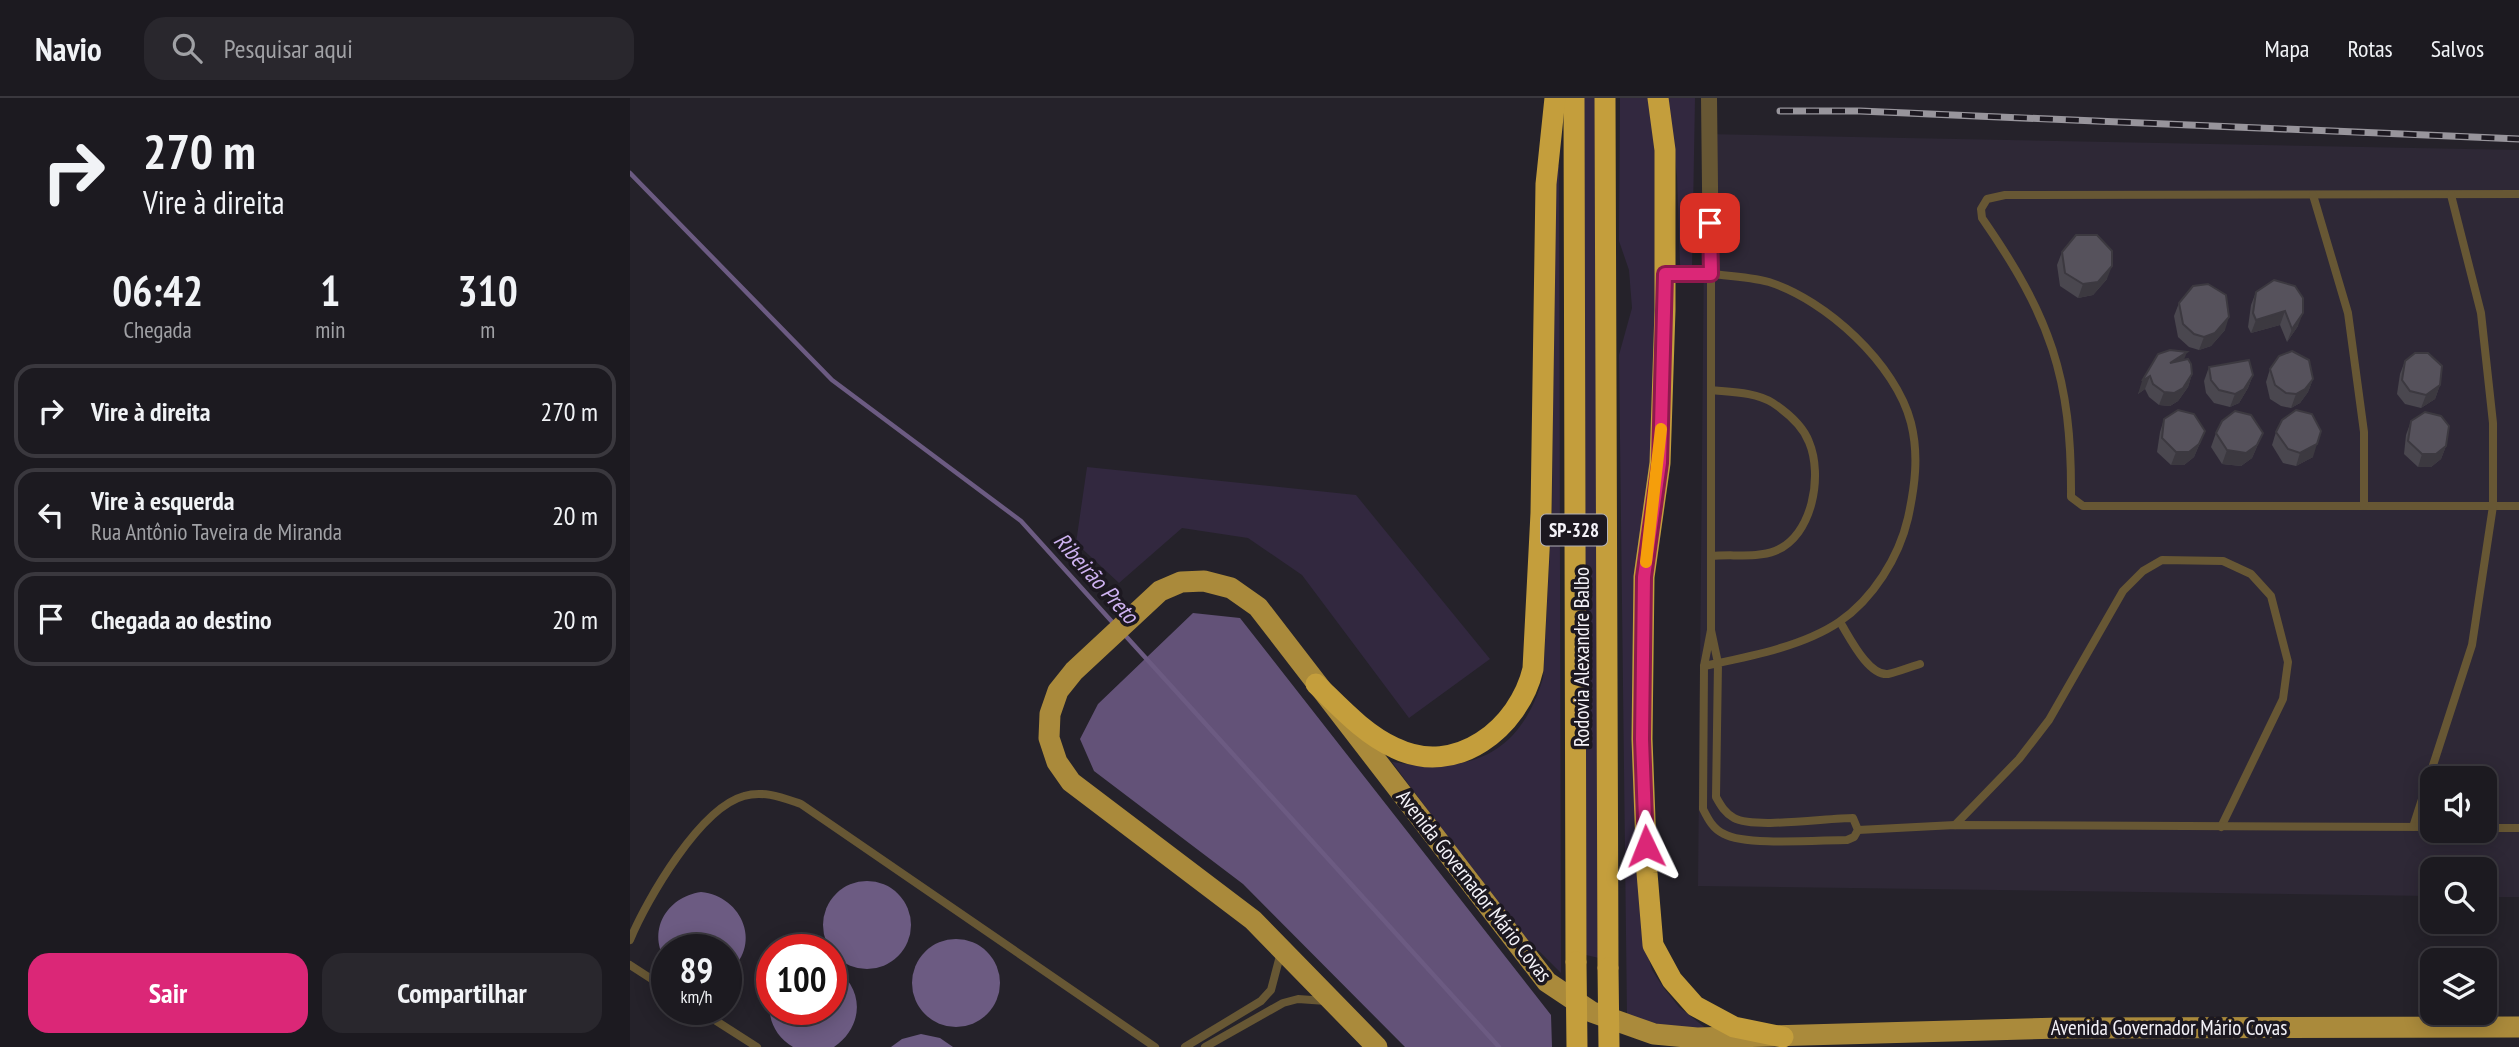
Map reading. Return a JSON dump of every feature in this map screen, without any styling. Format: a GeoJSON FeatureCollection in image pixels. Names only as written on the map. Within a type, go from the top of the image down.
{"type":"FeatureCollection","features":[{"type":"Feature","properties":{"kind":"highway"},"geometry":{"type":"LineString","coordinates":[[1315,684],[1369,734],[1397,750],[1429,756],[1462,752],[1491,737],[1515,714],[1530,684],[1541,513],[1546,184],[1555,98]]}},
{"type":"Feature","properties":{"kind":"highway","name":"Rodovia Alexandre Balbo"},"geometry":{"type":"LineString","coordinates":[[1574,98],[1577,1047]]}},
{"type":"Feature","properties":{"kind":"highway","name":"Rodovia Alexandre Balbo"},"geometry":{"type":"LineString","coordinates":[[1605,98],[1609,1047]]}},
{"type":"Feature","properties":{"kind":"highway"},"geometry":{"type":"LineString","coordinates":[[1658,98],[1665,150],[1665,274],[1660,463],[1644,577],[1642,739],[1653,945],[1672,980],[1695,1006],[1734,1027],[1783,1037]]}},
{"type":"Feature","properties":{"kind":"main road","name":"Avenida Governador Mário Covas"},"geometry":{"type":"LineString","coordinates":[[1377,1047],[1253,920],[1071,782],[1057,762],[1049,738],[1050,714],[1058,691],[1074,671],[1160,591],[1181,582],[1204,581],[1231,588],[1258,607],[1548,982],[1591,1012],[1654,1034],[1698,1038],[2061,1028],[2519,1027]]}},
{"type":"Feature","properties":{"kind":"main road"},"geometry":{"type":"LineString","coordinates":[[2061,1028],[2080,1047]]}},
{"type":"Feature","properties":{"kind":"main road"},"geometry":{"type":"LineString","coordinates":[[2122,1047],[2132,1036],[2147,1028]]}},
{"type":"Feature","properties":{"kind":"street"},"geometry":{"type":"LineString","coordinates":[[1665,274],[1711,274],[1709,98]]}},
{"type":"Feature","properties":{"kind":"lane"},"geometry":{"type":"LineString","coordinates":[[2519,194],[2005,195],[1987,199],[1981,209],[1982,218],[2017,269],[2038,307],[2058,363],[2069,421],[2071,497],[2075,503],[2083,506],[2519,506]]}},
{"type":"Feature","properties":{"kind":"lane"},"geometry":{"type":"LineString","coordinates":[[2313,195],[2348,313],[2364,432],[2364,506]]}},
{"type":"Feature","properties":{"kind":"lane"},"geometry":{"type":"LineString","coordinates":[[2413,827],[2472,645],[2493,506],[2493,423],[2481,313],[2451,195]]}},
{"type":"Feature","properties":{"kind":"lane"},"geometry":{"type":"LineString","coordinates":[[1703,666],[1718,663],[1797,642],[1840,622],[1878,585],[1903,537],[1917,478],[1911,422],[1888,374],[1858,337],[1819,309],[1769,282],[1711,274],[1711,630],[1718,663],[1716,797],[1723,810],[1735,819],[1752,822],[1853,818],[1858,830]]}},
{"type":"Feature","properties":{"kind":"lane"},"geometry":{"type":"LineString","coordinates":[[1711,390],[1756,395],[1786,412],[1809,440],[1815,474],[1808,516],[1785,544],[1774,551],[1711,556]]}},
{"type":"Feature","properties":{"kind":"lane"},"geometry":{"type":"LineString","coordinates":[[1955,825],[2019,759],[2049,720],[2123,591],[2143,571],[2162,560],[2223,561],[2251,574],[2271,596],[2288,663],[2283,699],[2221,827]]}},
{"type":"Feature","properties":{"kind":"lane"},"geometry":{"type":"LineString","coordinates":[[1840,622],[1870,666],[1879,673],[1886,674],[1920,664]]}},
{"type":"Feature","properties":{"kind":"lane"},"geometry":{"type":"LineString","coordinates":[[1711,630],[1703,666],[1703,809],[1711,824],[1724,835],[1741,839],[1847,840],[1854,837],[1858,830]]}},
{"type":"Feature","properties":{"kind":"lane"},"geometry":{"type":"LineString","coordinates":[[630,940],[692,834],[722,805],[746,795],[771,794],[801,804],[1155,1047]]}},
{"type":"Feature","properties":{"kind":"lane"},"geometry":{"type":"LineString","coordinates":[[1858,830],[1955,825],[2420,827]]}},
{"type":"Feature","properties":{"kind":"lane"},"geometry":{"type":"LineString","coordinates":[[2497,828],[2519,828]]}},
{"type":"Feature","properties":{"kind":"lane"},"geometry":{"type":"LineString","coordinates":[[1185,1047],[1261,1001],[1270,990],[1282,949]]}},
{"type":"Feature","properties":{"kind":"lane"},"geometry":{"type":"LineString","coordinates":[[630,965],[651,979]]}},
{"type":"Feature","properties":{"kind":"lane"},"geometry":{"type":"LineString","coordinates":[[1205,1047],[1283,1003],[1298,999],[1332,1002]]}},
{"type":"Feature","properties":{"kind":"lane"},"geometry":{"type":"LineString","coordinates":[[723,1025],[757,1047]]}},
{"type":"Feature","properties":{"kind":"shaded area"},"geometry":{"type":"Polygon","coordinates":[[[1582,98],[1596,98],[1599,958],[1586,955],[1582,98]]]}},
{"type":"Feature","properties":{"kind":"shaded area"},"geometry":{"type":"Polygon","coordinates":[[[1620,98],[1648,98],[1655,148],[1657,286],[1637,799],[1641,930],[1652,970],[1663,987],[1679,1007],[1708,1030],[1662,1025],[1627,1017],[1619,355],[1632,308],[1629,270],[1619,241],[1620,98]]]}},
{"type":"Feature","properties":{"kind":"shaded area"},"geometry":{"type":"Polygon","coordinates":[[[1668,98],[1695,98],[1692,269],[1682,269],[1680,264],[1677,176],[1668,98]]]}},
{"type":"Feature","properties":{"kind":"shaded area"},"geometry":{"type":"Polygon","coordinates":[[[1705,134],[2519,150],[2519,897],[2497,897],[2497,857],[2420,857],[2420,896],[1698,886],[1705,134]]]}},
{"type":"Feature","properties":{"kind":"shaded area"},"geometry":{"type":"Polygon","coordinates":[[[1555,165],[1559,166],[1561,973],[1538,950],[1533,952],[1392,762],[1444,765],[1467,762],[1487,754],[1505,743],[1520,727],[1533,705],[1543,678],[1552,512],[1555,165]]]}},
{"type":"Feature","properties":{"kind":"shaded area"},"geometry":{"type":"Polygon","coordinates":[[[1087,467],[1356,495],[1490,659],[1409,718],[1302,575],[1248,538],[1182,528],[1119,583],[1076,543],[1087,467]]]}},
{"type":"Feature","properties":{"kind":"shaded area"},"geometry":{"type":"Polygon","coordinates":[[[1193,613],[1240,618],[1551,1015],[1552,1047],[1405,1047],[1243,884],[1094,771],[1080,739],[1098,704],[1193,613]]]}},
{"type":"Feature","properties":{"kind":"shaded area"},"geometry":{"type":"Polygon","coordinates":[[[858,882],[876,882],[892,888],[904,900],[910,916],[910,934],[904,950],[892,962],[876,968],[858,968],[847,964],[847,934],[824,934],[824,916],[830,900],[842,888],[858,882]]]}},
{"type":"Feature","properties":{"kind":"shaded area"},"geometry":{"type":"Polygon","coordinates":[[[701,892],[716,896],[728,903],[737,913],[744,924],[746,937],[742,954],[742,934],[659,934],[659,928],[669,908],[689,895],[701,892]]]}},
{"type":"Feature","properties":{"kind":"shaded area"},"geometry":{"type":"Polygon","coordinates":[[[956,939],[981,946],[993,958],[1000,983],[993,1008],[981,1020],[956,1027],[931,1020],[919,1008],[912,983],[919,958],[931,946],[956,939]]]}},
{"type":"Feature","properties":{"kind":"shaded area"},"geometry":{"type":"Polygon","coordinates":[[[847,981],[850,984],[857,1006],[856,1017],[844,1038],[834,1047],[793,1047],[773,1025],[847,1025],[847,981]]]}},
{"type":"Feature","properties":{"kind":"shaded area"},"geometry":{"type":"Polygon","coordinates":[[[921,1034],[940,1038],[953,1047],[891,1047],[902,1039],[921,1034]]]}},
{"type":"Feature","properties":{"kind":"building"},"geometry":{"type":"Polygon","coordinates":[[[2076,235],[2097,235],[2112,251],[2112,266],[2098,282],[2083,284],[2065,273],[2062,252],[2076,235]]]}},
{"type":"Feature","properties":{"kind":"building"},"geometry":{"type":"Polygon","coordinates":[[[2274,280],[2295,286],[2303,298],[2303,313],[2292,329],[2285,311],[2256,320],[2253,313],[2256,292],[2274,280]]]}},
{"type":"Feature","properties":{"kind":"building"},"geometry":{"type":"Polygon","coordinates":[[[2208,284],[2226,295],[2229,317],[2215,333],[2204,337],[2194,334],[2183,324],[2179,303],[2193,286],[2208,284]]]}},
{"type":"Feature","properties":{"kind":"building"},"geometry":{"type":"Polygon","coordinates":[[[2170,350],[2187,352],[2170,363],[2188,359],[2192,374],[2183,388],[2174,393],[2164,392],[2153,384],[2150,376],[2142,381],[2158,354],[2170,350]]]}},
{"type":"Feature","properties":{"kind":"building"},"geometry":{"type":"Polygon","coordinates":[[[2292,351],[2309,360],[2313,379],[2305,389],[2296,394],[2286,393],[2275,385],[2270,369],[2279,356],[2292,351]]]}},
{"type":"Feature","properties":{"kind":"building"},"geometry":{"type":"Polygon","coordinates":[[[2415,353],[2428,353],[2442,366],[2440,385],[2426,395],[2410,391],[2402,380],[2405,361],[2415,353]]]}},
{"type":"Feature","properties":{"kind":"building"},"geometry":{"type":"Polygon","coordinates":[[[2249,360],[2253,375],[2244,389],[2235,394],[2219,390],[2211,380],[2209,367],[2249,360]]]}},
{"type":"Feature","properties":{"kind":"building"},"geometry":{"type":"Polygon","coordinates":[[[2178,410],[2194,414],[2205,431],[2199,444],[2189,452],[2176,452],[2162,438],[2164,419],[2178,410]]]}},
{"type":"Feature","properties":{"kind":"building"},"geometry":{"type":"Polygon","coordinates":[[[2296,410],[2312,414],[2321,431],[2317,444],[2300,453],[2288,449],[2276,432],[2282,420],[2296,410]]]}},
{"type":"Feature","properties":{"kind":"building"},"geometry":{"type":"Polygon","coordinates":[[[2235,411],[2251,415],[2263,433],[2257,445],[2246,453],[2227,450],[2216,433],[2222,421],[2235,411]]]}},
{"type":"Feature","properties":{"kind":"building"},"geometry":{"type":"Polygon","coordinates":[[[2425,412],[2441,416],[2449,426],[2446,446],[2436,454],[2422,454],[2408,441],[2411,421],[2425,412]]]}},
{"type":"Feature","properties":{"kind":"waterway","name":"Ribeirão Preto"},"geometry":{"type":"LineString","coordinates":[[630,173],[832,380],[1021,521],[1114,624]]}},
{"type":"Feature","properties":{"kind":"waterway","name":"Ribeirão Preto"},"geometry":{"type":"LineString","coordinates":[[1123,633],[1499,1047]]}},
{"type":"Feature","properties":{"kind":"railway"},"geometry":{"type":"LineString","coordinates":[[1780,111],[1860,111],[2519,139]]}},
{"type":"Feature","properties":{"kind":"slow traffic"},"geometry":{"type":"LineString","coordinates":[[1646,562],[1660,463],[1661,429]]}},
{"type":"Feature","properties":{"kind":"route"},"geometry":{"type":"LineString","coordinates":[[1646,846],[1642,739],[1644,577],[1660,463],[1665,274],[1711,274],[1710,223]]}}]}
